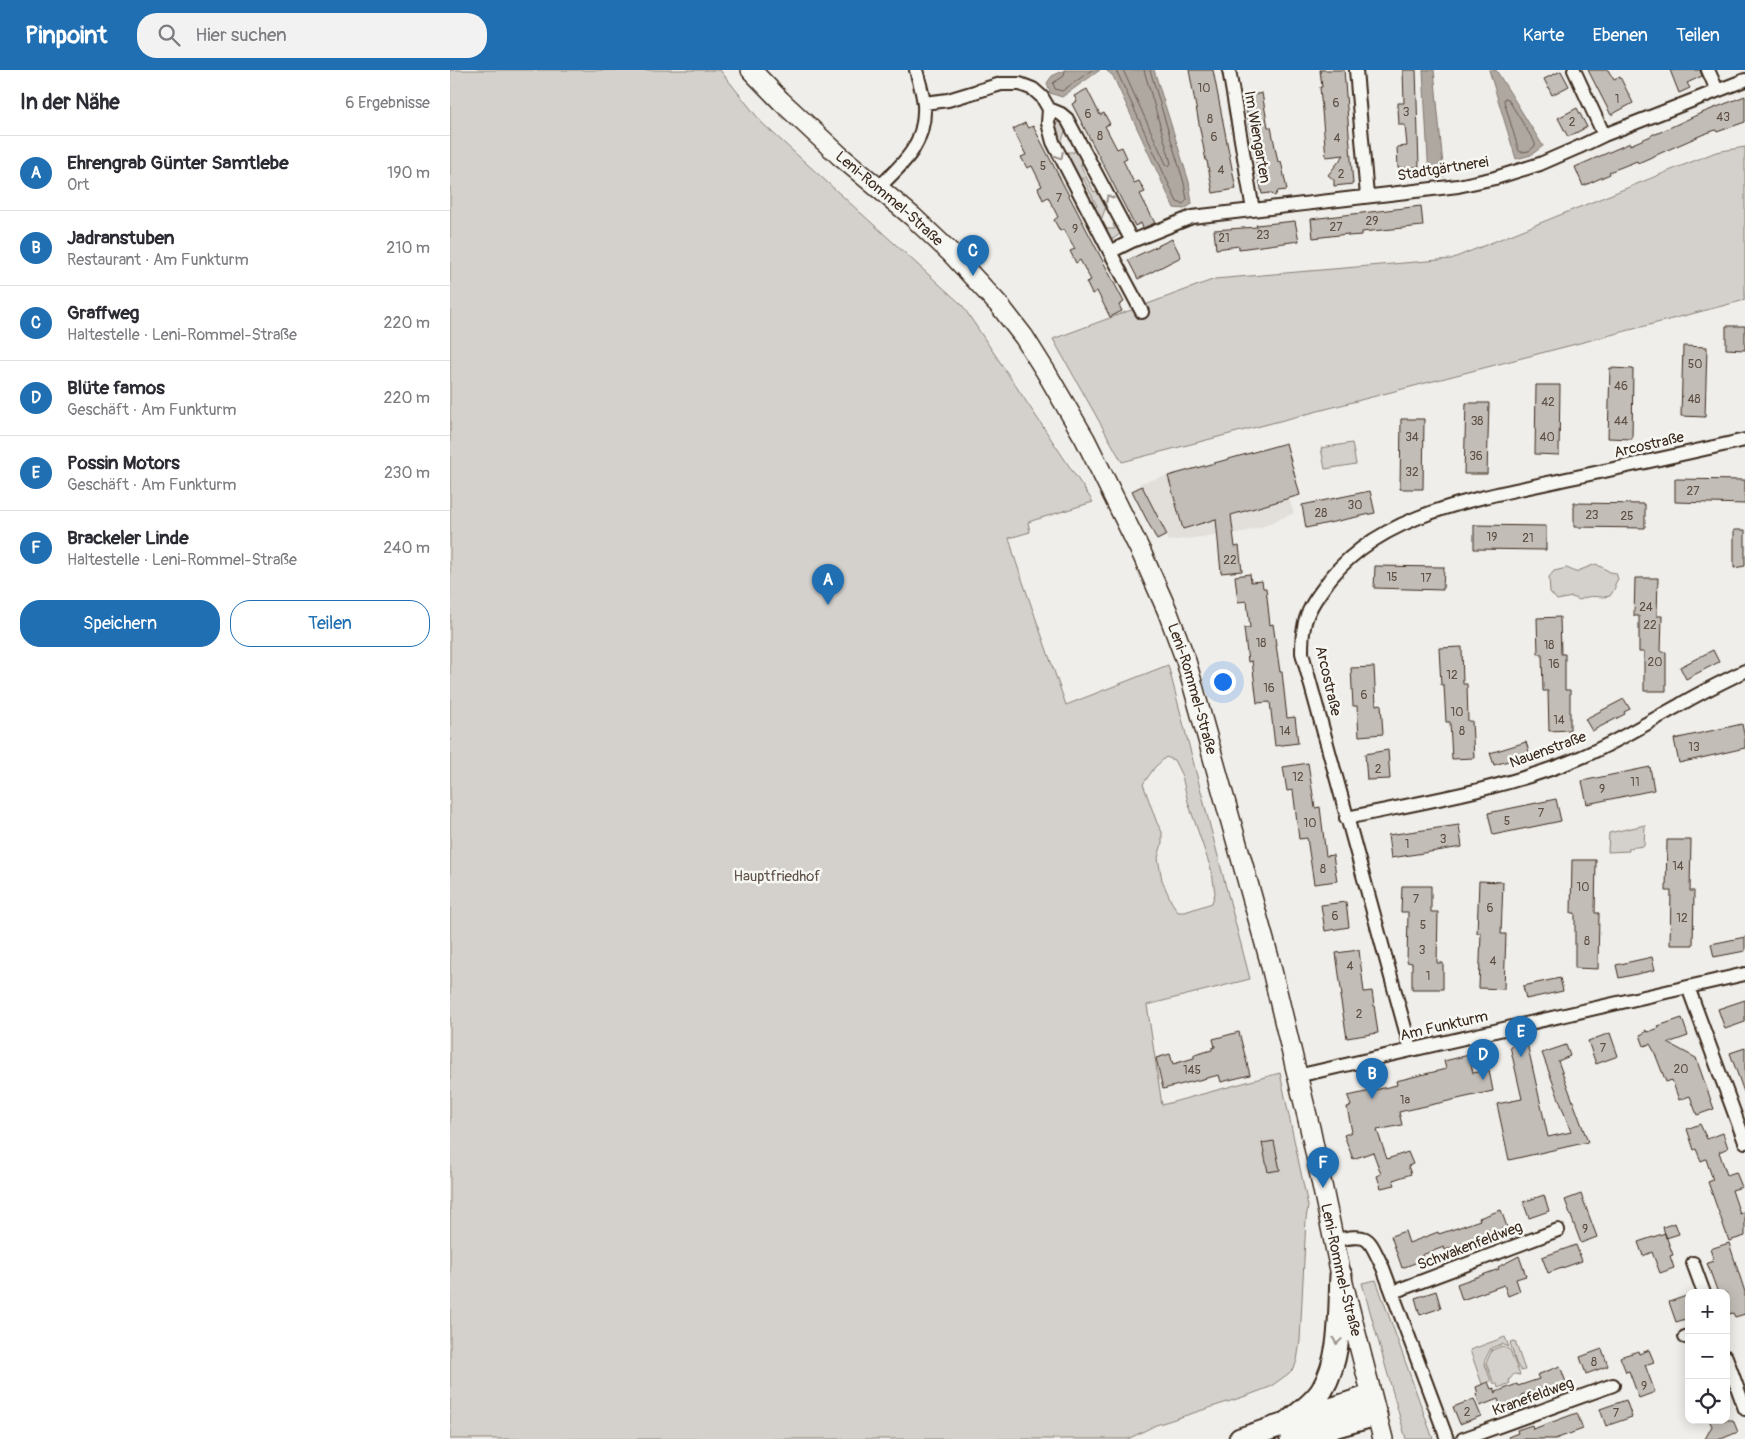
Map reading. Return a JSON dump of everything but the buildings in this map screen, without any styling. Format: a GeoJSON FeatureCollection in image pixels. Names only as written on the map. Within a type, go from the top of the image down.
{"type":"FeatureCollection","features":[{"type":"Feature","properties":{"kind":"highway"},"geometry":{"type":"LineString","coordinates":[[1289,1431],[1321,1392],[1332,1368],[1338,1340],[1341,1275]]}},
{"type":"Feature","properties":{"kind":"highway"},"geometry":{"type":"LineString","coordinates":[[1240,1439],[1289,1431],[1373,1406]]}},
{"type":"Feature","properties":{"kind":"main road","name":"Leni-Rommel-Straße"},"geometry":{"type":"LineString","coordinates":[[751,70],[820,138],[913,217],[962,264],[1000,306],[1024,337],[1085,439],[1142,554],[1167,610],[1186,661],[1269,958],[1298,1076],[1341,1275],[1382,1439]]}},
{"type":"Feature","properties":{"kind":"street"},"geometry":{"type":"LineString","coordinates":[[878,188],[903,165],[916,144],[923,121],[924,103],[916,70]]}},
{"type":"Feature","properties":{"kind":"street","name":"Im Wiengarten"},"geometry":{"type":"LineString","coordinates":[[1229,70],[1253,210]]}},
{"type":"Feature","properties":{"kind":"street"},"geometry":{"type":"LineString","coordinates":[[1356,70],[1367,196]]}},
{"type":"Feature","properties":{"kind":"street"},"geometry":{"type":"LineString","coordinates":[[1574,70],[1604,135]]}},
{"type":"Feature","properties":{"kind":"street"},"geometry":{"type":"LineString","coordinates":[[1708,70],[1717,90]]}},
{"type":"Feature","properties":{"kind":"street","name":"Stadtgärtnerei"},"geometry":{"type":"LineString","coordinates":[[1110,252],[1192,217],[1458,186],[1495,178],[1557,157],[1604,135],[1745,80]]}},
{"type":"Feature","properties":{"kind":"street"},"geometry":{"type":"LineString","coordinates":[[924,103],[948,100],[1001,84],[1012,83],[1032,89],[1042,97],[1049,109],[1049,133],[1053,142],[1142,312]]}},
{"type":"Feature","properties":{"kind":"street"},"geometry":{"type":"LineString","coordinates":[[1049,109],[1067,119],[1132,241]]}},
{"type":"Feature","properties":{"kind":"street","name":"Arcostraße"},"geometry":{"type":"LineString","coordinates":[[1411,1050],[1302,653],[1304,626],[1310,608],[1330,577],[1354,552],[1392,530],[1450,506],[1745,440]]}},
{"type":"Feature","properties":{"kind":"street","name":"Nauenstraße"},"geometry":{"type":"LineString","coordinates":[[1346,818],[1481,789],[1533,775],[1564,764],[1614,742],[1680,704],[1745,671]]}},
{"type":"Feature","properties":{"kind":"street","name":"Am Funkturm"},"geometry":{"type":"LineString","coordinates":[[1298,1076],[1745,974]]}},
{"type":"Feature","properties":{"kind":"street"},"geometry":{"type":"LineString","coordinates":[[1688,987],[1745,1142]]}},
{"type":"Feature","properties":{"kind":"street","name":"Schwakenfeldweg"},"geometry":{"type":"LineString","coordinates":[[1393,1292],[1558,1230]]}},
{"type":"Feature","properties":{"kind":"street"},"geometry":{"type":"LineString","coordinates":[[1334,1240],[1360,1236],[1368,1240],[1393,1292],[1447,1439]]}},
{"type":"Feature","properties":{"kind":"street"},"geometry":{"type":"LineString","coordinates":[[1693,1263],[1703,1289]]}},
{"type":"Feature","properties":{"kind":"street"},"geometry":{"type":"LineString","coordinates":[[1730,1368],[1745,1408]]}},
{"type":"Feature","properties":{"kind":"street","name":"Kranefeldweg"},"geometry":{"type":"LineString","coordinates":[[1462,1439],[1613,1385]]}},
{"type":"Feature","properties":{"kind":"shaded area"},"geometry":{"type":"Polygon","coordinates":[[[1286,443],[1300,495],[1289,499],[1294,513],[1244,532],[1168,541],[1166,535],[1157,540],[1132,491],[1141,486],[1140,483],[1286,443]]]}},
{"type":"Feature","properties":{"kind":"green space","name":"Hauptfriedhof"},"geometry":{"type":"Polygon","coordinates":[[[450,70],[720,70],[762,123],[962,305],[1093,502],[1028,522],[1030,532],[1009,538],[1066,705],[1168,665],[1250,979],[1147,1005],[1162,1105],[1280,1073],[1308,1206],[1300,1341],[1297,1361],[1294,1368],[1288,1374],[1270,1387],[1156,1425],[1128,1439],[450,1439],[450,70]],[[1166,757],[1155,767],[1143,784],[1162,832],[1162,843],[1158,858],[1162,880],[1178,912],[1185,912],[1212,903],[1215,893],[1212,872],[1188,802],[1182,776],[1174,760],[1166,757]]]}},
{"type":"Feature","properties":{"kind":"green space"},"geometry":{"type":"Polygon","coordinates":[[[1060,122],[1067,127],[1060,145],[1053,127],[1056,123],[1060,122]]]}},
{"type":"Feature","properties":{"kind":"green space"},"geometry":{"type":"Polygon","coordinates":[[[1073,147],[1077,147],[1085,163],[1080,165],[1094,192],[1099,190],[1107,204],[1100,223],[1092,208],[1097,206],[1083,178],[1078,180],[1064,152],[1075,152],[1073,147]]]}},
{"type":"Feature","properties":{"kind":"green space"},"geometry":{"type":"Polygon","coordinates":[[[1745,147],[1745,300],[1122,462],[1053,339],[1215,279],[1451,259],[1716,152],[1745,147]]]}},
{"type":"Feature","properties":{"kind":"green space"},"geometry":{"type":"Polygon","coordinates":[[[1113,224],[1116,224],[1120,234],[1113,239],[1109,238],[1103,229],[1115,229],[1113,224]]]}},
{"type":"Feature","properties":{"kind":"green space"},"geometry":{"type":"Polygon","coordinates":[[[1352,443],[1356,464],[1325,469],[1321,448],[1352,443]]]}},
{"type":"Feature","properties":{"kind":"green space"},"geometry":{"type":"Polygon","coordinates":[[[1596,564],[1610,572],[1616,573],[1618,579],[1610,596],[1592,596],[1580,600],[1572,597],[1557,600],[1550,592],[1549,577],[1554,571],[1567,568],[1575,572],[1596,564]]]}},
{"type":"Feature","properties":{"kind":"green space"},"geometry":{"type":"Polygon","coordinates":[[[1645,825],[1644,846],[1629,848],[1629,851],[1608,852],[1609,833],[1645,825]]]}},
{"type":"Feature","properties":{"kind":"green space"},"geometry":{"type":"Polygon","coordinates":[[[1376,1280],[1433,1439],[1406,1439],[1362,1283],[1376,1280]]]}},
{"type":"Feature","properties":{"kind":"green space"},"geometry":{"type":"Polygon","coordinates":[[[1505,1337],[1509,1347],[1502,1344],[1491,1348],[1484,1362],[1491,1381],[1482,1384],[1470,1350],[1505,1337]]]}},
{"type":"Feature","properties":{"kind":"green space"},"geometry":{"type":"Polygon","coordinates":[[[1515,1341],[1525,1370],[1521,1371],[1516,1363],[1510,1342],[1515,1341]]]}},
{"type":"Feature","properties":{"kind":"green space"},"geometry":{"type":"Polygon","coordinates":[[[1502,1346],[1510,1350],[1520,1375],[1514,1374],[1509,1380],[1510,1383],[1498,1388],[1497,1384],[1494,1384],[1486,1363],[1492,1350],[1502,1346]]]}},
{"type":"Feature","properties":{"kind":"water"},"geometry":{"type":"Polygon","coordinates":[[[1065,70],[1100,70],[1062,97],[1050,93],[1047,83],[1052,76],[1065,70]]]}},
{"type":"Feature","properties":{"kind":"water"},"geometry":{"type":"Polygon","coordinates":[[[1106,70],[1154,70],[1189,182],[1192,204],[1184,209],[1174,208],[1113,76],[1106,70]]]}},
{"type":"Feature","properties":{"kind":"water"},"geometry":{"type":"Polygon","coordinates":[[[1423,70],[1434,70],[1444,176],[1429,177],[1423,70]]]}},
{"type":"Feature","properties":{"kind":"water"},"geometry":{"type":"Polygon","coordinates":[[[1489,70],[1496,70],[1543,146],[1531,155],[1516,159],[1489,70]]]}},
{"type":"Feature","properties":{"kind":"place","name":"Graffweg"},"geometry":{"type":"Point","coordinates":[973,276]}},
{"type":"Feature","properties":{"kind":"place","name":"Ehrengrab Günter Samtlebe"},"geometry":{"type":"Point","coordinates":[828,605]}},
{"type":"Feature","properties":{"kind":"place","name":"Possin Motors"},"geometry":{"type":"Point","coordinates":[1521,1057]}},
{"type":"Feature","properties":{"kind":"place","name":"Blüte famos"},"geometry":{"type":"Point","coordinates":[1483,1080]}},
{"type":"Feature","properties":{"kind":"place","name":"Jadranstuben"},"geometry":{"type":"Point","coordinates":[1372,1099]}},
{"type":"Feature","properties":{"kind":"place","name":"Brackeler Linde"},"geometry":{"type":"Point","coordinates":[1323,1188]}}]}
